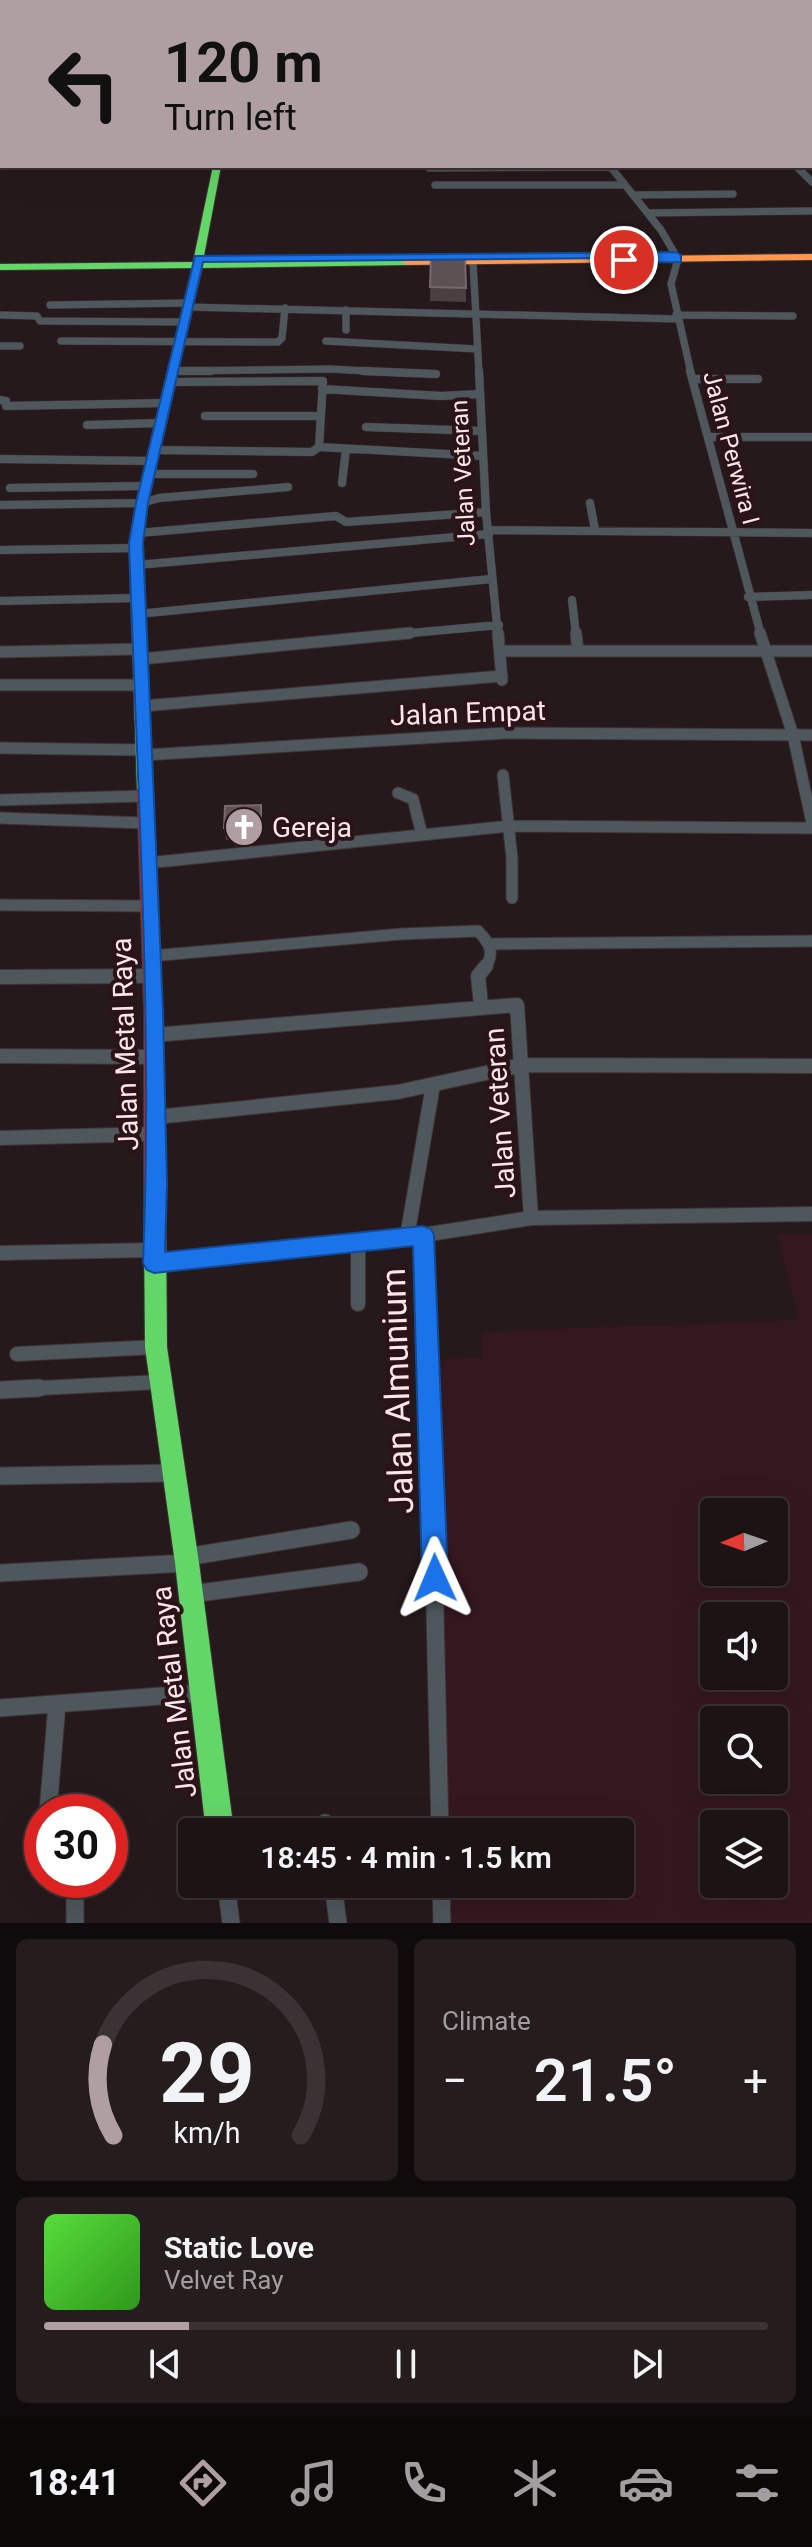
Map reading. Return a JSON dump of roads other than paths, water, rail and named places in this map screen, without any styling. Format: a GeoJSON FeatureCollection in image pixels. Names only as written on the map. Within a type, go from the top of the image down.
{"type":"FeatureCollection","features":[{"type":"Feature","properties":{"kind":"main road","name":"Jalan Metal Raya"},"geometry":{"type":"LineString","coordinates":[[217,168],[188,311],[164,403],[137,549],[154,1035],[156,1347],[187,1560],[218,1818]]}},
{"type":"Feature","properties":{"kind":"main road"},"geometry":{"type":"LineString","coordinates":[[198,262],[473,262],[812,254]]}},
{"type":"Feature","properties":{"kind":"main road"},"geometry":{"type":"LineString","coordinates":[[0,264],[677,257]]}},
{"type":"Feature","properties":{"kind":"street"},"geometry":{"type":"LineString","coordinates":[[611,168],[648,213],[677,257]]}},
{"type":"Feature","properties":{"kind":"street"},"geometry":{"type":"LineString","coordinates":[[435,185],[625,185]]}},
{"type":"Feature","properties":{"kind":"street"},"geometry":{"type":"LineString","coordinates":[[633,195],[733,194]]}},
{"type":"Feature","properties":{"kind":"street"},"geometry":{"type":"LineString","coordinates":[[648,213],[812,211]]}},
{"type":"Feature","properties":{"kind":"street","name":"Jalan Perwira I"},"geometry":{"type":"LineString","coordinates":[[677,257],[671,284],[676,317],[748,597],[793,735],[812,826]]}},
{"type":"Feature","properties":{"kind":"street","name":"Jalan Veteran"},"geometry":{"type":"LineString","coordinates":[[143,706],[502,678],[486,512],[473,262]]}},
{"type":"Feature","properties":{"kind":"street"},"geometry":{"type":"LineString","coordinates":[[50,305],[188,311]]}},
{"type":"Feature","properties":{"kind":"street"},"geometry":{"type":"LineString","coordinates":[[0,315],[37,316],[40,321],[285,308],[476,315],[793,316]]}},
{"type":"Feature","properties":{"kind":"street"},"geometry":{"type":"LineString","coordinates":[[61,341],[278,342],[282,340],[285,308]]}},
{"type":"Feature","properties":{"kind":"street"},"geometry":{"type":"LineString","coordinates":[[346,310],[346,330]]}},
{"type":"Feature","properties":{"kind":"street"},"geometry":{"type":"LineString","coordinates":[[326,341],[477,349]]}},
{"type":"Feature","properties":{"kind":"street"},"geometry":{"type":"LineString","coordinates":[[0,346],[20,346]]}},
{"type":"Feature","properties":{"kind":"street"},"geometry":{"type":"LineString","coordinates":[[173,377],[330,369],[436,374]]}},
{"type":"Feature","properties":{"kind":"street"},"geometry":{"type":"LineString","coordinates":[[173,377],[323,381],[319,447]]}},
{"type":"Feature","properties":{"kind":"street"},"geometry":{"type":"LineString","coordinates":[[692,379],[758,379]]}},
{"type":"Feature","properties":{"kind":"street"},"geometry":{"type":"LineString","coordinates":[[322,389],[441,396],[480,394]]}},
{"type":"Feature","properties":{"kind":"street"},"geometry":{"type":"LineString","coordinates":[[0,400],[6,401],[6,406],[164,403]]}},
{"type":"Feature","properties":{"kind":"street"},"geometry":{"type":"LineString","coordinates":[[205,416],[321,416]]}},
{"type":"Feature","properties":{"kind":"street"},"geometry":{"type":"LineString","coordinates":[[87,425],[160,423]]}},
{"type":"Feature","properties":{"kind":"street"},"geometry":{"type":"LineString","coordinates":[[366,427],[482,431]]}},
{"type":"Feature","properties":{"kind":"street"},"geometry":{"type":"LineString","coordinates":[[708,437],[812,437]]}},
{"type":"Feature","properties":{"kind":"street"},"geometry":{"type":"LineString","coordinates":[[10,488],[149,475],[312,452],[319,447],[483,456]]}},
{"type":"Feature","properties":{"kind":"street"},"geometry":{"type":"LineString","coordinates":[[342,483],[346,449]]}},
{"type":"Feature","properties":{"kind":"street"},"geometry":{"type":"LineString","coordinates":[[0,459],[149,475],[253,474]]}},
{"type":"Feature","properties":{"kind":"street"},"geometry":{"type":"LineString","coordinates":[[149,475],[159,498],[288,487]]}},
{"type":"Feature","properties":{"kind":"street"},"geometry":{"type":"LineString","coordinates":[[0,505],[149,475]]}},
{"type":"Feature","properties":{"kind":"street"},"geometry":{"type":"LineString","coordinates":[[590,503],[595,530]]}},
{"type":"Feature","properties":{"kind":"street"},"geometry":{"type":"LineString","coordinates":[[137,549],[332,516],[339,516],[346,522],[486,512]]}},
{"type":"Feature","properties":{"kind":"street"},"geometry":{"type":"LineString","coordinates":[[0,550],[137,549],[489,532],[732,530],[812,533]]}},
{"type":"Feature","properties":{"kind":"street"},"geometry":{"type":"LineString","coordinates":[[0,601],[138,606],[491,579]]}},
{"type":"Feature","properties":{"kind":"street"},"geometry":{"type":"LineString","coordinates":[[748,597],[812,595]]}},
{"type":"Feature","properties":{"kind":"street"},"geometry":{"type":"LineString","coordinates":[[572,600],[578,651]]}},
{"type":"Feature","properties":{"kind":"street"},"geometry":{"type":"LineString","coordinates":[[0,652],[140,654],[499,625]]}},
{"type":"Feature","properties":{"kind":"street"},"geometry":{"type":"LineString","coordinates":[[500,651],[812,651]]}},
{"type":"Feature","properties":{"kind":"street"},"geometry":{"type":"LineString","coordinates":[[0,685],[142,685]]}},
{"type":"Feature","properties":{"kind":"street","name":"Jalan Empat"},"geometry":{"type":"LineString","coordinates":[[0,748],[144,752],[506,733],[812,735]]}},
{"type":"Feature","properties":{"kind":"street"},"geometry":{"type":"LineString","coordinates":[[503,775],[510,826],[512,898]]}},
{"type":"Feature","properties":{"kind":"street"},"geometry":{"type":"LineString","coordinates":[[398,793],[413,799],[422,835]]}},
{"type":"Feature","properties":{"kind":"street"},"geometry":{"type":"LineString","coordinates":[[144,796],[3,800],[1,818],[145,823]]}},
{"type":"Feature","properties":{"kind":"street"},"geometry":{"type":"LineString","coordinates":[[147,863],[510,826],[812,826]]}},
{"type":"Feature","properties":{"kind":"street"},"geometry":{"type":"LineString","coordinates":[[0,905],[149,906]]}},
{"type":"Feature","properties":{"kind":"street"},"geometry":{"type":"LineString","coordinates":[[151,956],[401,934],[476,931],[490,944],[492,960],[478,976],[481,1005],[154,1035]]}},
{"type":"Feature","properties":{"kind":"street"},"geometry":{"type":"LineString","coordinates":[[490,944],[812,941]]}},
{"type":"Feature","properties":{"kind":"street"},"geometry":{"type":"LineString","coordinates":[[0,977],[152,976]]}},
{"type":"Feature","properties":{"kind":"street","name":"Jalan Veteran"},"geometry":{"type":"LineString","coordinates":[[481,1005],[517,1005],[531,1218]]}},
{"type":"Feature","properties":{"kind":"street"},"geometry":{"type":"LineString","coordinates":[[0,1056],[154,1057]]}},
{"type":"Feature","properties":{"kind":"street"},"geometry":{"type":"LineString","coordinates":[[0,1138],[156,1126],[398,1092],[522,1065],[812,1066]]}},
{"type":"Feature","properties":{"kind":"street","name":"Jalan Almunium"},"geometry":{"type":"LineString","coordinates":[[433,1085],[415,1236],[432,1419],[440,1818]]}},
{"type":"Feature","properties":{"kind":"street"},"geometry":{"type":"LineString","coordinates":[[0,1253],[154,1257],[358,1242],[531,1218],[812,1214]]}},
{"type":"Feature","properties":{"kind":"street"},"geometry":{"type":"LineString","coordinates":[[358,1242],[358,1304]]}},
{"type":"Feature","properties":{"kind":"street"},"geometry":{"type":"LineString","coordinates":[[17,1354],[156,1347]]}},
{"type":"Feature","properties":{"kind":"street"},"geometry":{"type":"LineString","coordinates":[[0,1390],[160,1382]]}},
{"type":"Feature","properties":{"kind":"street"},"geometry":{"type":"LineString","coordinates":[[0,1476],[174,1473]]}},
{"type":"Feature","properties":{"kind":"street"},"geometry":{"type":"LineString","coordinates":[[0,1573],[187,1560],[351,1530]]}},
{"type":"Feature","properties":{"kind":"street"},"geometry":{"type":"LineString","coordinates":[[191,1594],[359,1572]]}},
{"type":"Feature","properties":{"kind":"street"},"geometry":{"type":"LineString","coordinates":[[0,1708],[202,1693]]}},
{"type":"Feature","properties":{"kind":"street"},"geometry":{"type":"LineString","coordinates":[[50,1794],[57,1704]]}},
{"type":"Feature","properties":{"kind":"street"},"geometry":{"type":"LineString","coordinates":[[75,1898],[75,1923]]}},
{"type":"Feature","properties":{"kind":"street"},"geometry":{"type":"LineString","coordinates":[[228,1898],[231,1923]]}},
{"type":"Feature","properties":{"kind":"street"},"geometry":{"type":"LineString","coordinates":[[335,1898],[338,1923]]}},
{"type":"Feature","properties":{"kind":"street"},"geometry":{"type":"LineString","coordinates":[[441,1898],[442,1923]]}},
{"type":"Feature","properties":{"kind":"place","name":"Gereja"},"geometry":{"type":"Point","coordinates":[244,827]}}]}
